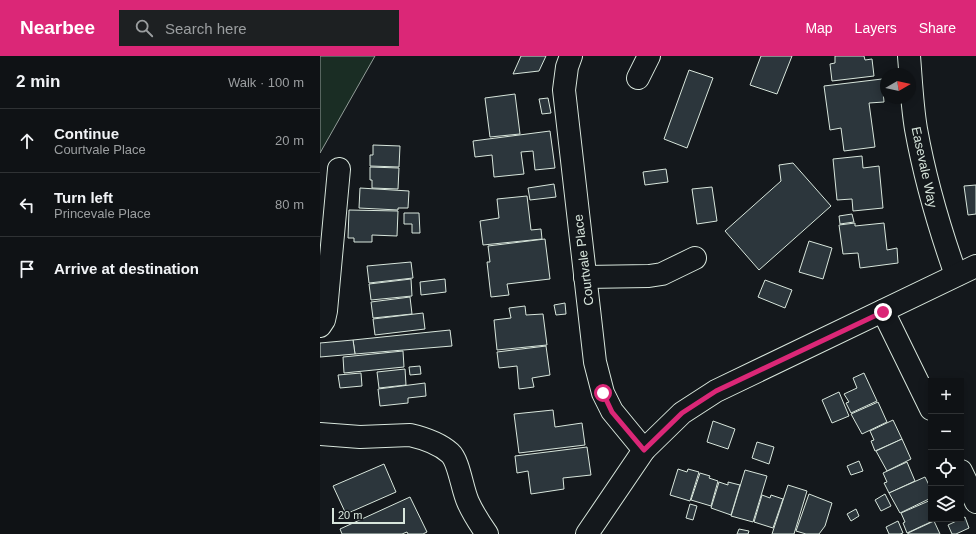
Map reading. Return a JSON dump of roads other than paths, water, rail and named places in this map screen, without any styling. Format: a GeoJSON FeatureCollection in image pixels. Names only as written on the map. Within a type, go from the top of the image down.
{"type":"FeatureCollection","features":[{"type":"Feature","properties":{"kind":"street","name":"Courtvale Place"},"geometry":{"type":"LineString","coordinates":[[571,56],[567,67],[564,90],[595,362],[603,393],[612,412],[644,450]]}},
{"type":"Feature","properties":{"kind":"street"},"geometry":{"type":"LineString","coordinates":[[638,78],[649,56]]}},
{"type":"Feature","properties":{"kind":"street","name":"Easevale Way"},"geometry":{"type":"LineString","coordinates":[[909,56],[916,127],[927,185],[956,275]]}},
{"type":"Feature","properties":{"kind":"street"},"geometry":{"type":"LineString","coordinates":[[320,326],[324,320],[326,311],[339,169]]}},
{"type":"Feature","properties":{"kind":"street"},"geometry":{"type":"LineString","coordinates":[[585,277],[648,276],[662,274],[695,258]]}},
{"type":"Feature","properties":{"kind":"street"},"geometry":{"type":"LineString","coordinates":[[587,534],[644,450],[682,413],[716,391],[976,266]]}},
{"type":"Feature","properties":{"kind":"street"},"geometry":{"type":"LineString","coordinates":[[883,312],[928,404]]}},
{"type":"Feature","properties":{"kind":"street"},"geometry":{"type":"LineString","coordinates":[[320,434],[360,437],[410,435],[443,448],[450,453],[454,459],[468,502],[488,534]]}},
{"type":"Feature","properties":{"kind":"street"},"geometry":{"type":"LineString","coordinates":[[964,477],[976,502]]}}]}
